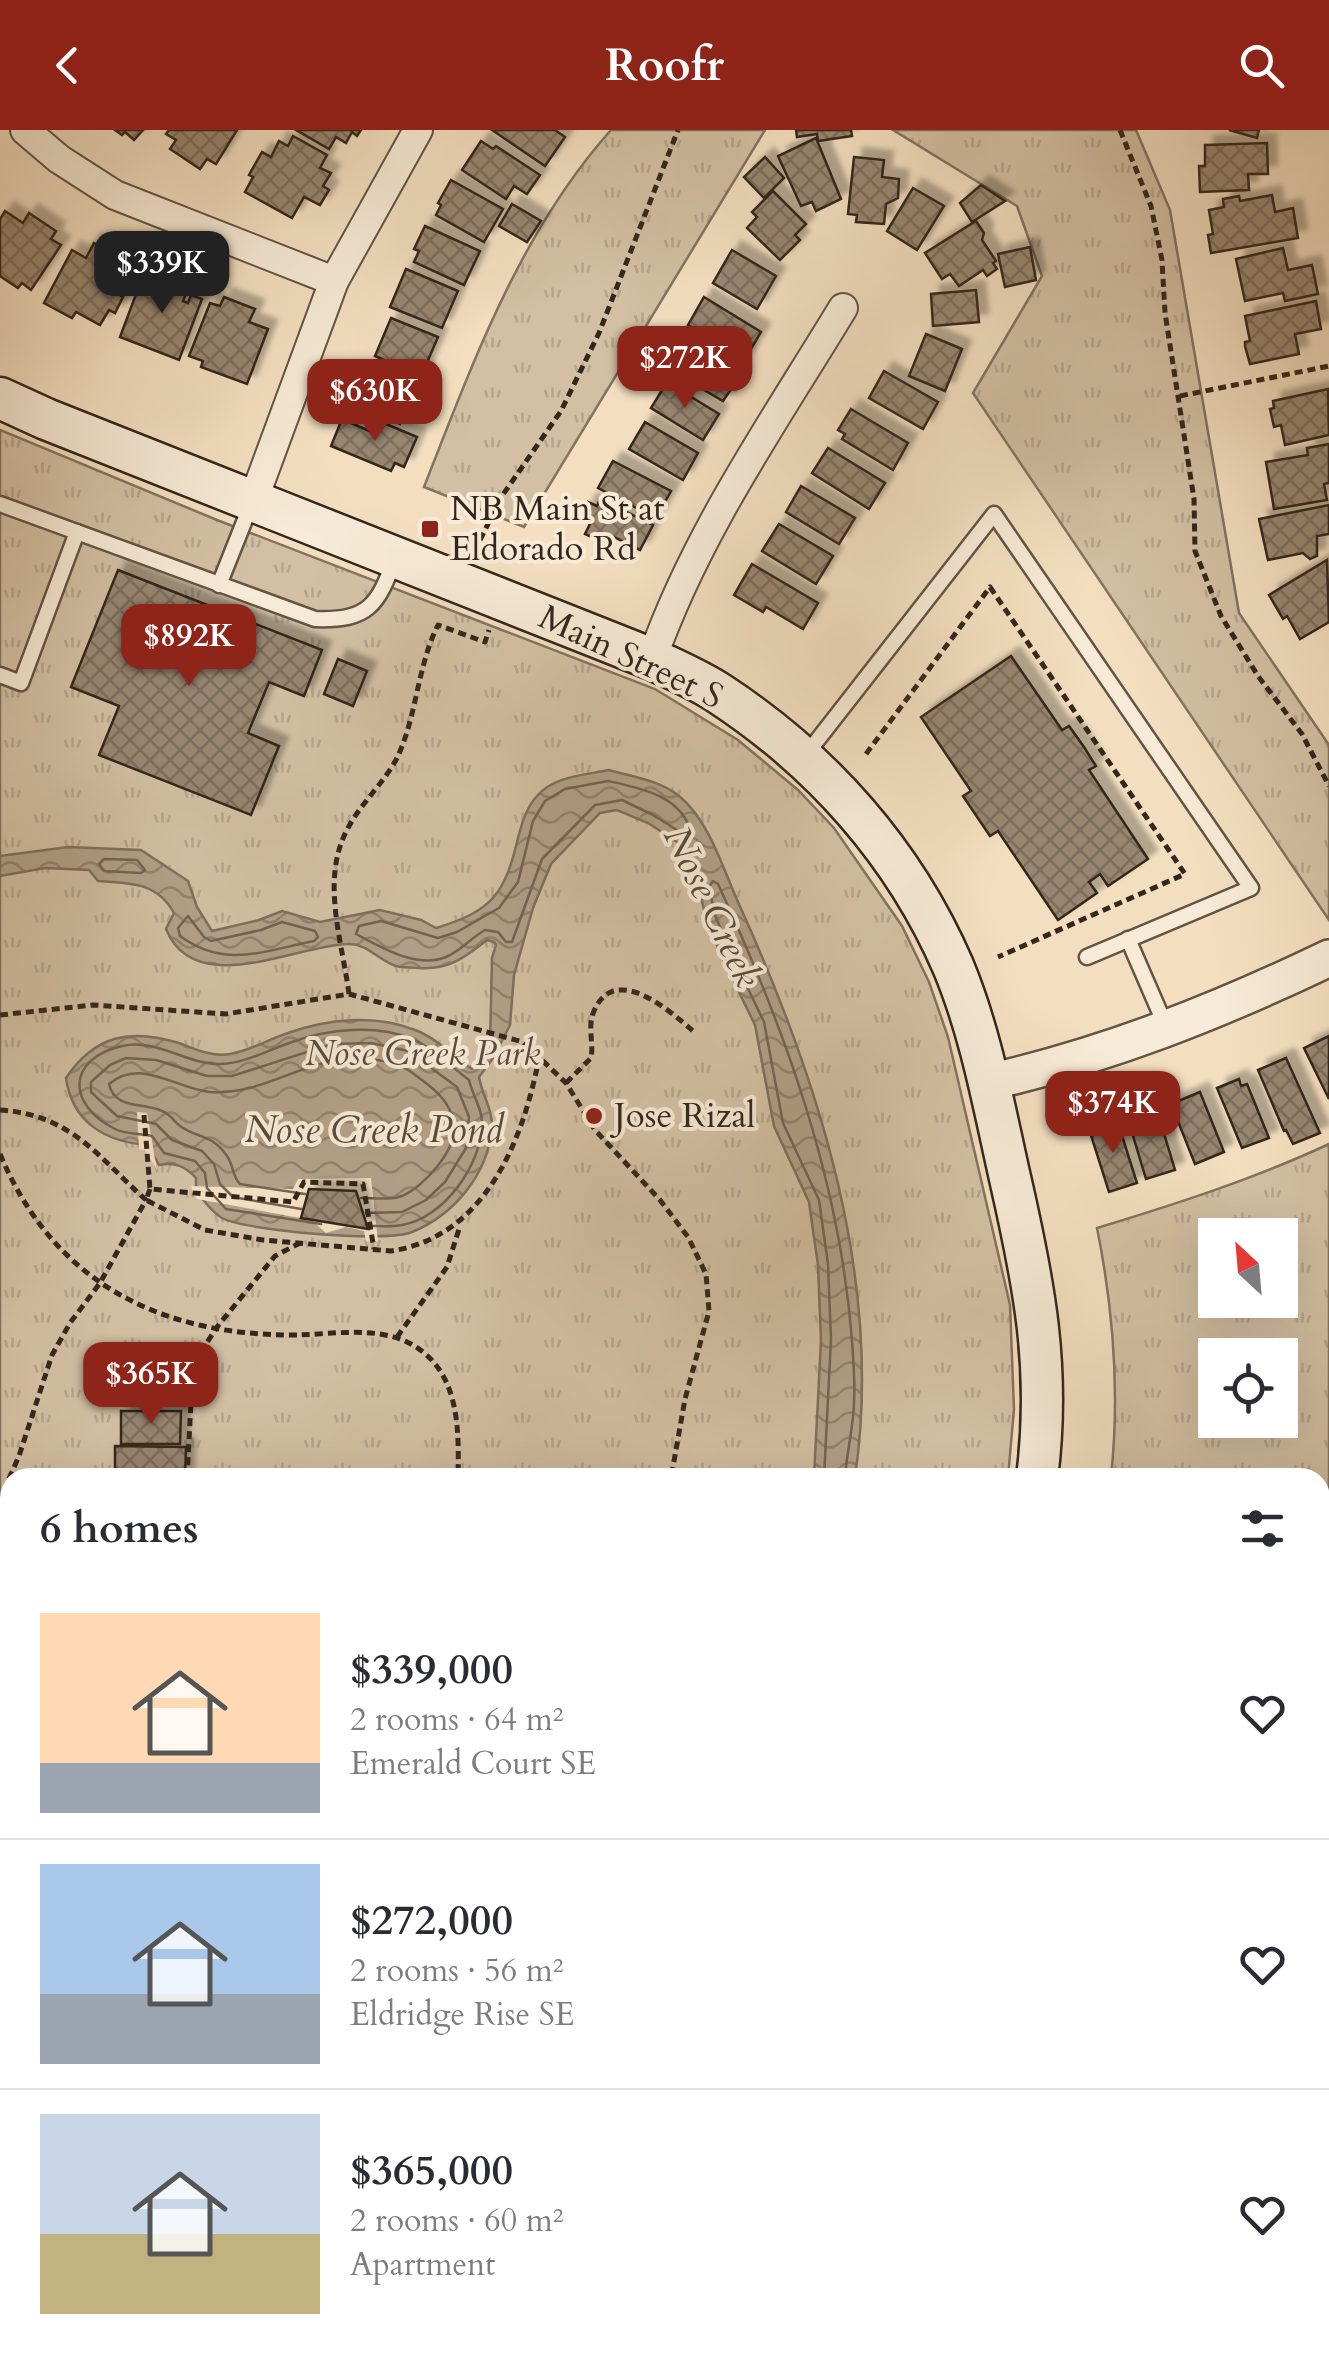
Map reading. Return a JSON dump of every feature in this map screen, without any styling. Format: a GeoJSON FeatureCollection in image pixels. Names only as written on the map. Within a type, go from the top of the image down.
{"type":"FeatureCollection","features":[{"type":"Feature","properties":{"kind":"main road","name":"Main Street S"},"geometry":{"type":"LineString","coordinates":[[0,398],[46,420],[652,660],[718,692],[805,757],[861,815],[906,877],[952,966],[977,1035],[1040,1328],[1044,1421],[1038,1468]]}},
{"type":"Feature","properties":{"kind":"street"},"geometry":{"type":"LineString","coordinates":[[25,130],[59,160],[115,195],[334,281]]}},
{"type":"Feature","properties":{"kind":"street"},"geometry":{"type":"LineString","coordinates":[[253,501],[334,281],[418,130]]}},
{"type":"Feature","properties":{"kind":"street"},"geometry":{"type":"LineString","coordinates":[[652,660],[668,613],[711,526],[843,308]]}},
{"type":"Feature","properties":{"kind":"street"},"geometry":{"type":"LineString","coordinates":[[988,1082],[1168,1030],[1329,958]]}},
{"type":"Feature","properties":{"kind":"lane"},"geometry":{"type":"LineString","coordinates":[[219,585],[253,501]]}},
{"type":"Feature","properties":{"kind":"lane"},"geometry":{"type":"LineString","coordinates":[[0,504],[315,619],[339,620],[364,611],[380,599],[396,556]]}},
{"type":"Feature","properties":{"kind":"lane"},"geometry":{"type":"LineString","coordinates":[[805,757],[994,514],[1250,888],[1087,957]]}},
{"type":"Feature","properties":{"kind":"lane"},"geometry":{"type":"LineString","coordinates":[[0,675],[20,683],[77,532]]}},
{"type":"Feature","properties":{"kind":"lane"},"geometry":{"type":"LineString","coordinates":[[1128,940],[1168,1030]]}},
{"type":"Feature","properties":{"kind":"path"},"geometry":{"type":"LineString","coordinates":[[480,540],[502,496],[561,411],[592,348],[678,130]]}},
{"type":"Feature","properties":{"kind":"path"},"geometry":{"type":"LineString","coordinates":[[1120,130],[1151,206],[1194,499],[1196,551],[1221,616],[1258,676],[1302,734],[1329,786]]}},
{"type":"Feature","properties":{"kind":"path"},"geometry":{"type":"LineString","coordinates":[[1180,396],[1329,366]]}},
{"type":"Feature","properties":{"kind":"path"},"geometry":{"type":"LineString","coordinates":[[866,754],[990,586],[1184,874],[998,956]]}},
{"type":"Feature","properties":{"kind":"path"},"geometry":{"type":"LineString","coordinates":[[349,994],[332,874],[339,846],[397,758],[426,648],[438,625],[484,642],[489,630]]}},
{"type":"Feature","properties":{"kind":"path"},"geometry":{"type":"LineString","coordinates":[[566,1083],[591,1058],[592,1018],[599,1003],[610,993],[623,990],[642,994],[694,1031]]}},
{"type":"Feature","properties":{"kind":"path"},"geometry":{"type":"LineString","coordinates":[[0,1015],[93,1005],[226,1014],[349,994],[514,1037],[566,1083],[584,1112],[688,1237],[706,1274],[708,1311],[673,1468]]}},
{"type":"Feature","properties":{"kind":"path"},"geometry":{"type":"LineString","coordinates":[[396,1337],[447,1267],[461,1224],[516,1143],[526,1120],[540,1058]]}},
{"type":"Feature","properties":{"kind":"path"},"geometry":{"type":"LineString","coordinates":[[0,1110],[26,1112],[58,1123],[96,1150],[146,1200],[205,1230],[263,1240],[374,1249],[411,1248],[461,1224]]}},
{"type":"Feature","properties":{"kind":"path"},"geometry":{"type":"LineString","coordinates":[[14,1468],[52,1356],[70,1322],[100,1283],[150,1190],[144,1114]]}},
{"type":"Feature","properties":{"kind":"path"},"geometry":{"type":"LineString","coordinates":[[0,1154],[36,1222],[66,1255],[116,1296],[186,1322],[281,1335],[386,1334],[419,1348],[443,1373],[458,1415],[458,1468]]}},
{"type":"Feature","properties":{"kind":"path"},"geometry":{"type":"LineString","coordinates":[[150,1190],[294,1202],[304,1182],[363,1184],[374,1249]]}},
{"type":"Feature","properties":{"kind":"path"},"geometry":{"type":"LineString","coordinates":[[188,1468],[191,1402],[168,1401],[217,1327],[275,1256],[302,1242]]}},
{"type":"Feature","properties":{"kind":"green space"},"geometry":{"type":"Polygon","coordinates":[[[611,130],[765,130],[524,527],[424,487],[481,346],[525,255],[550,211],[611,130]]]}},
{"type":"Feature","properties":{"kind":"green space"},"geometry":{"type":"Polygon","coordinates":[[[893,130],[1136,130],[1170,210],[1239,613],[1329,745],[1329,920],[973,393],[1042,276],[1017,206],[893,130]]]}},
{"type":"Feature","properties":{"kind":"green space","name":"Nose Creek Park"},"geometry":{"type":"Polygon","coordinates":[[[0,430],[217,520],[655,689],[738,740],[798,790],[834,828],[902,926],[929,982],[948,1037],[1010,1305],[1014,1409],[1009,1468],[0,1468],[0,430]]]}},
{"type":"Feature","properties":{"kind":"green space"},"geometry":{"type":"Polygon","coordinates":[[[1329,1144],[1329,1468],[1112,1468],[1114,1352],[1097,1228],[1214,1190],[1329,1144]]]}},
{"type":"Feature","properties":{"kind":"water"},"geometry":{"type":"Polygon","coordinates":[[[609,770],[663,786],[690,806],[721,860],[767,970],[818,1110],[852,1256],[862,1403],[856,1468],[814,1468],[821,1340],[818,1265],[809,1202],[774,1126],[755,1025],[720,953],[697,880],[680,844],[648,823],[617,810],[600,813],[551,864],[533,908],[514,975],[510,1025],[479,1077],[492,1121],[484,1161],[455,1204],[412,1232],[347,1236],[287,1231],[222,1218],[196,1190],[196,1178],[188,1170],[159,1165],[148,1145],[118,1139],[93,1127],[75,1107],[69,1093],[66,1078],[77,1064],[89,1052],[115,1039],[161,1038],[223,1055],[303,1028],[351,1020],[384,1022],[415,1030],[472,1069],[486,1056],[490,1045],[492,958],[496,945],[487,940],[456,961],[430,968],[396,966],[361,946],[348,944],[248,964],[199,961],[180,950],[166,929],[174,913],[151,890],[98,881],[89,870],[45,868],[0,876],[0,856],[68,847],[141,850],[188,881],[197,907],[212,931],[282,911],[320,922],[380,910],[421,920],[436,928],[471,914],[494,897],[508,873],[533,801],[544,789],[570,777],[609,770]]]}},
{"type":"Feature","properties":{"kind":"pier"},"geometry":{"type":"Polygon","coordinates":[[[137,1112],[147,1113],[157,1170],[145,1150],[139,1149],[137,1112]]]}},
{"type":"Feature","properties":{"kind":"pier"},"geometry":{"type":"Polygon","coordinates":[[[371,1178],[378,1241],[366,1241],[364,1231],[346,1227],[326,1233],[311,1220],[197,1199],[191,1186],[293,1189],[298,1179],[371,1178]]]}},
{"type":"Feature","properties":{"kind":"building"},"geometry":{"type":"Polygon","coordinates":[[[115,130],[143,130],[134,140],[115,130]]]}},
{"type":"Feature","properties":{"kind":"building"},"geometry":{"type":"Polygon","coordinates":[[[169,130],[237,130],[216,164],[207,159],[200,169],[170,149],[176,140],[166,134],[169,130]]]}},
{"type":"Feature","properties":{"kind":"building"},"geometry":{"type":"Polygon","coordinates":[[[296,130],[361,130],[357,136],[352,132],[346,143],[336,137],[329,149],[296,130]]]}},
{"type":"Feature","properties":{"kind":"building"},"geometry":{"type":"Polygon","coordinates":[[[492,130],[555,130],[565,137],[545,166],[492,130]]]}},
{"type":"Feature","properties":{"kind":"building"},"geometry":{"type":"Polygon","coordinates":[[[796,130],[851,130],[852,136],[818,141],[817,134],[797,137],[796,130]]]}},
{"type":"Feature","properties":{"kind":"building"},"geometry":{"type":"Polygon","coordinates":[[[1229,130],[1259,130],[1257,138],[1229,130]]]}},
{"type":"Feature","properties":{"kind":"building"},"geometry":{"type":"Polygon","coordinates":[[[293,136],[327,155],[320,168],[331,173],[323,186],[329,190],[320,205],[304,197],[292,218],[245,192],[262,152],[271,157],[279,141],[288,146],[293,136]]]}},
{"type":"Feature","properties":{"kind":"building"},"geometry":{"type":"Polygon","coordinates":[[[816,138],[841,199],[816,211],[812,202],[801,206],[778,156],[816,138]]]}},
{"type":"Feature","properties":{"kind":"building"},"geometry":{"type":"Polygon","coordinates":[[[481,141],[493,149],[496,146],[540,175],[527,194],[514,186],[506,199],[462,170],[481,141]]]}},
{"type":"Feature","properties":{"kind":"building"},"geometry":{"type":"Polygon","coordinates":[[[1267,143],[1268,174],[1248,174],[1249,190],[1200,192],[1199,166],[1205,166],[1205,145],[1267,143]]]}},
{"type":"Feature","properties":{"kind":"building"},"geometry":{"type":"Polygon","coordinates":[[[765,157],[784,178],[764,198],[744,177],[765,157]]]}},
{"type":"Feature","properties":{"kind":"building"},"geometry":{"type":"Polygon","coordinates":[[[854,157],[884,160],[882,177],[899,179],[898,198],[886,204],[884,224],[856,222],[857,215],[848,214],[854,157]]]}},
{"type":"Feature","properties":{"kind":"building"},"geometry":{"type":"Polygon","coordinates":[[[451,180],[503,209],[484,242],[436,215],[451,180]]]}},
{"type":"Feature","properties":{"kind":"building"},"geometry":{"type":"Polygon","coordinates":[[[981,185],[1005,201],[972,222],[960,203],[981,185]]]}},
{"type":"Feature","properties":{"kind":"building"},"geometry":{"type":"Polygon","coordinates":[[[913,188],[944,206],[917,250],[887,231],[913,188]]]}},
{"type":"Feature","properties":{"kind":"building"},"geometry":{"type":"Polygon","coordinates":[[[773,191],[806,224],[795,235],[800,240],[780,260],[747,228],[757,217],[752,212],[773,191]]]}},
{"type":"Feature","properties":{"kind":"building"},"geometry":{"type":"Polygon","coordinates":[[[1272,195],[1275,212],[1293,208],[1298,238],[1211,253],[1209,210],[1224,207],[1223,199],[1239,196],[1240,201],[1272,195]]]}},
{"type":"Feature","properties":{"kind":"building"},"geometry":{"type":"Polygon","coordinates":[[[512,204],[541,221],[527,242],[499,226],[512,204]]]}},
{"type":"Feature","properties":{"kind":"building"},"geometry":{"type":"Polygon","coordinates":[[[5,211],[23,223],[29,213],[56,231],[51,239],[61,245],[31,290],[22,283],[18,288],[0,276],[0,219],[5,211]]]}},
{"type":"Feature","properties":{"kind":"building"},"geometry":{"type":"Polygon","coordinates":[[[976,221],[997,269],[987,276],[983,270],[959,286],[950,274],[942,279],[925,253],[976,221]]]}},
{"type":"Feature","properties":{"kind":"building"},"geometry":{"type":"Polygon","coordinates":[[[425,226],[480,251],[464,285],[414,262],[419,251],[414,249],[425,226]]]}},
{"type":"Feature","properties":{"kind":"building"},"geometry":{"type":"Polygon","coordinates":[[[94,243],[123,258],[119,266],[128,271],[116,293],[123,297],[115,313],[109,310],[100,325],[76,312],[72,318],[44,303],[72,250],[86,258],[94,243]]]}},
{"type":"Feature","properties":{"kind":"building"},"geometry":{"type":"Polygon","coordinates":[[[1030,247],[1036,280],[1005,287],[998,254],[1030,247]]]}},
{"type":"Feature","properties":{"kind":"building"},"geometry":{"type":"Polygon","coordinates":[[[1283,248],[1288,270],[1312,265],[1318,294],[1285,301],[1283,293],[1245,301],[1236,259],[1283,248]]]}},
{"type":"Feature","properties":{"kind":"building"},"geometry":{"type":"Polygon","coordinates":[[[732,250],[776,276],[757,309],[713,283],[732,250]]]}},
{"type":"Feature","properties":{"kind":"building"},"geometry":{"type":"Polygon","coordinates":[[[406,269],[458,291],[442,328],[390,307],[406,269]]]}},
{"type":"Feature","properties":{"kind":"building"},"geometry":{"type":"Polygon","coordinates":[[[166,272],[191,282],[183,301],[188,303],[191,295],[202,299],[179,360],[120,337],[142,278],[153,283],[151,289],[158,291],[166,272]]]}},
{"type":"Feature","properties":{"kind":"building"},"geometry":{"type":"Polygon","coordinates":[[[976,290],[979,322],[933,326],[931,294],[976,290]]]}},
{"type":"Feature","properties":{"kind":"building"},"geometry":{"type":"Polygon","coordinates":[[[224,297],[255,309],[249,322],[268,329],[247,384],[201,367],[203,361],[189,356],[210,303],[220,306],[224,297]]]}},
{"type":"Feature","properties":{"kind":"building"},"geometry":{"type":"Polygon","coordinates":[[[704,297],[761,332],[745,359],[688,325],[704,297]]]}},
{"type":"Feature","properties":{"kind":"building"},"geometry":{"type":"Polygon","coordinates":[[[1316,301],[1321,329],[1295,334],[1299,354],[1250,364],[1245,346],[1250,341],[1245,316],[1316,301]]]}},
{"type":"Feature","properties":{"kind":"building"},"geometry":{"type":"Polygon","coordinates":[[[391,318],[438,337],[417,379],[403,374],[405,369],[375,356],[391,318]]]}},
{"type":"Feature","properties":{"kind":"building"},"geometry":{"type":"Polygon","coordinates":[[[926,334],[962,349],[945,391],[909,376],[926,334]]]}},
{"type":"Feature","properties":{"kind":"building"},"geometry":{"type":"Polygon","coordinates":[[[686,344],[740,376],[723,401],[670,370],[686,344]]]}},
{"type":"Feature","properties":{"kind":"building"},"geometry":{"type":"Polygon","coordinates":[[[368,369],[415,386],[421,392],[415,406],[408,403],[400,424],[353,406],[368,369]]]}},
{"type":"Feature","properties":{"kind":"building"},"geometry":{"type":"Polygon","coordinates":[[[884,371],[938,402],[923,429],[869,398],[884,371]]]}},
{"type":"Feature","properties":{"kind":"building"},"geometry":{"type":"Polygon","coordinates":[[[667,382],[719,414],[703,440],[651,408],[667,382]]]}},
{"type":"Feature","properties":{"kind":"building"},"geometry":{"type":"Polygon","coordinates":[[[1328,389],[1329,435],[1285,445],[1281,425],[1274,427],[1270,409],[1274,408],[1273,401],[1328,389]]]}},
{"type":"Feature","properties":{"kind":"building"},"geometry":{"type":"Polygon","coordinates":[[[851,409],[908,443],[893,470],[842,439],[845,434],[838,430],[851,409]]]}},
{"type":"Feature","properties":{"kind":"building"},"geometry":{"type":"Polygon","coordinates":[[[342,419],[374,433],[379,421],[417,437],[404,467],[395,463],[391,471],[331,446],[342,419]]]}},
{"type":"Feature","properties":{"kind":"building"},"geometry":{"type":"Polygon","coordinates":[[[645,422],[698,453],[683,480],[629,449],[645,422]]]}},
{"type":"Feature","properties":{"kind":"building"},"geometry":{"type":"Polygon","coordinates":[[[1329,444],[1329,483],[1324,484],[1327,500],[1274,509],[1266,462],[1308,455],[1307,448],[1329,444]]]}},
{"type":"Feature","properties":{"kind":"building"},"geometry":{"type":"Polygon","coordinates":[[[828,448],[885,483],[869,509],[812,473],[828,448]]]}},
{"type":"Feature","properties":{"kind":"building"},"geometry":{"type":"Polygon","coordinates":[[[613,461],[671,491],[656,518],[598,488],[613,461]]]}},
{"type":"Feature","properties":{"kind":"building"},"geometry":{"type":"Polygon","coordinates":[[[801,486],[855,518],[839,544],[786,512],[801,486]]]}},
{"type":"Feature","properties":{"kind":"building"},"geometry":{"type":"Polygon","coordinates":[[[600,499],[653,525],[640,550],[612,536],[608,545],[585,534],[590,524],[580,519],[588,502],[597,506],[600,499]]]}},
{"type":"Feature","properties":{"kind":"building"},"geometry":{"type":"Polygon","coordinates":[[[1329,505],[1329,534],[1317,536],[1317,556],[1310,559],[1303,553],[1268,560],[1259,519],[1329,505]]]}},
{"type":"Feature","properties":{"kind":"building"},"geometry":{"type":"Polygon","coordinates":[[[779,524],[833,556],[816,584],[762,551],[779,524]]]}},
{"type":"Feature","properties":{"kind":"building"},"geometry":{"type":"Polygon","coordinates":[[[1327,560],[1329,622],[1300,639],[1269,595],[1327,560]]]}},
{"type":"Feature","properties":{"kind":"building"},"geometry":{"type":"Polygon","coordinates":[[[752,564],[818,603],[803,629],[766,607],[763,612],[734,595],[752,564]]]}},
{"type":"Feature","properties":{"kind":"building"},"geometry":{"type":"Polygon","coordinates":[[[118,570],[322,650],[304,696],[269,682],[248,733],[279,746],[251,815],[99,755],[119,706],[71,687],[118,570]]]}},
{"type":"Feature","properties":{"kind":"building"},"geometry":{"type":"Polygon","coordinates":[[[1011,656],[1062,730],[1069,726],[1084,747],[1096,766],[1089,770],[1148,859],[1108,886],[1100,874],[1089,882],[1097,893],[1058,920],[998,831],[990,836],[963,796],[971,791],[921,717],[1011,656]]]}},
{"type":"Feature","properties":{"kind":"building"},"geometry":{"type":"Polygon","coordinates":[[[338,659],[367,671],[353,706],[324,694],[338,659]]]}},
{"type":"Feature","properties":{"kind":"building"},"geometry":{"type":"Polygon","coordinates":[[[1329,1036],[1329,1099],[1304,1048],[1329,1036]]]}},
{"type":"Feature","properties":{"kind":"building"},"geometry":{"type":"Polygon","coordinates":[[[1286,1058],[1320,1133],[1293,1144],[1258,1070],[1286,1058]]]}},
{"type":"Feature","properties":{"kind":"building"},"geometry":{"type":"Polygon","coordinates":[[[1239,1079],[1241,1086],[1247,1084],[1269,1138],[1242,1148],[1217,1088],[1239,1079]]]}},
{"type":"Feature","properties":{"kind":"building"},"geometry":{"type":"Polygon","coordinates":[[[1200,1092],[1224,1152],[1195,1164],[1171,1104],[1200,1092]]]}},
{"type":"Feature","properties":{"kind":"building"},"geometry":{"type":"Polygon","coordinates":[[[1156,1107],[1175,1170],[1146,1179],[1127,1116],[1156,1107]]]}},
{"type":"Feature","properties":{"kind":"building"},"geometry":{"type":"Polygon","coordinates":[[[1117,1120],[1137,1183],[1109,1192],[1089,1129],[1117,1120]]]}},
{"type":"Feature","properties":{"kind":"building"},"geometry":{"type":"Polygon","coordinates":[[[309,1189],[356,1191],[368,1229],[301,1218],[309,1189]]]}},
{"type":"Feature","properties":{"kind":"building"},"geometry":{"type":"Polygon","coordinates":[[[121,1411],[181,1411],[180,1444],[121,1444],[121,1411]]]}},
{"type":"Feature","properties":{"kind":"building"},"geometry":{"type":"Polygon","coordinates":[[[115,1446],[186,1447],[185,1468],[115,1468],[115,1446]]]}},
{"type":"Feature","properties":{"kind":"place","name":"NB Main St at Eldorado Rd"},"geometry":{"type":"Point","coordinates":[430,529]}},
{"type":"Feature","properties":{"kind":"place","name":"Jose Rizal"},"geometry":{"type":"Point","coordinates":[594,1116]}},
{"type":"Feature","properties":{"kind":"water label","name":"Nose Creek"},"geometry":{"type":"Point","coordinates":[712,907]}},
{"type":"Feature","properties":{"kind":"water label","name":"Nose Creek Pond"},"geometry":{"type":"Point","coordinates":[374,1130]}}]}
